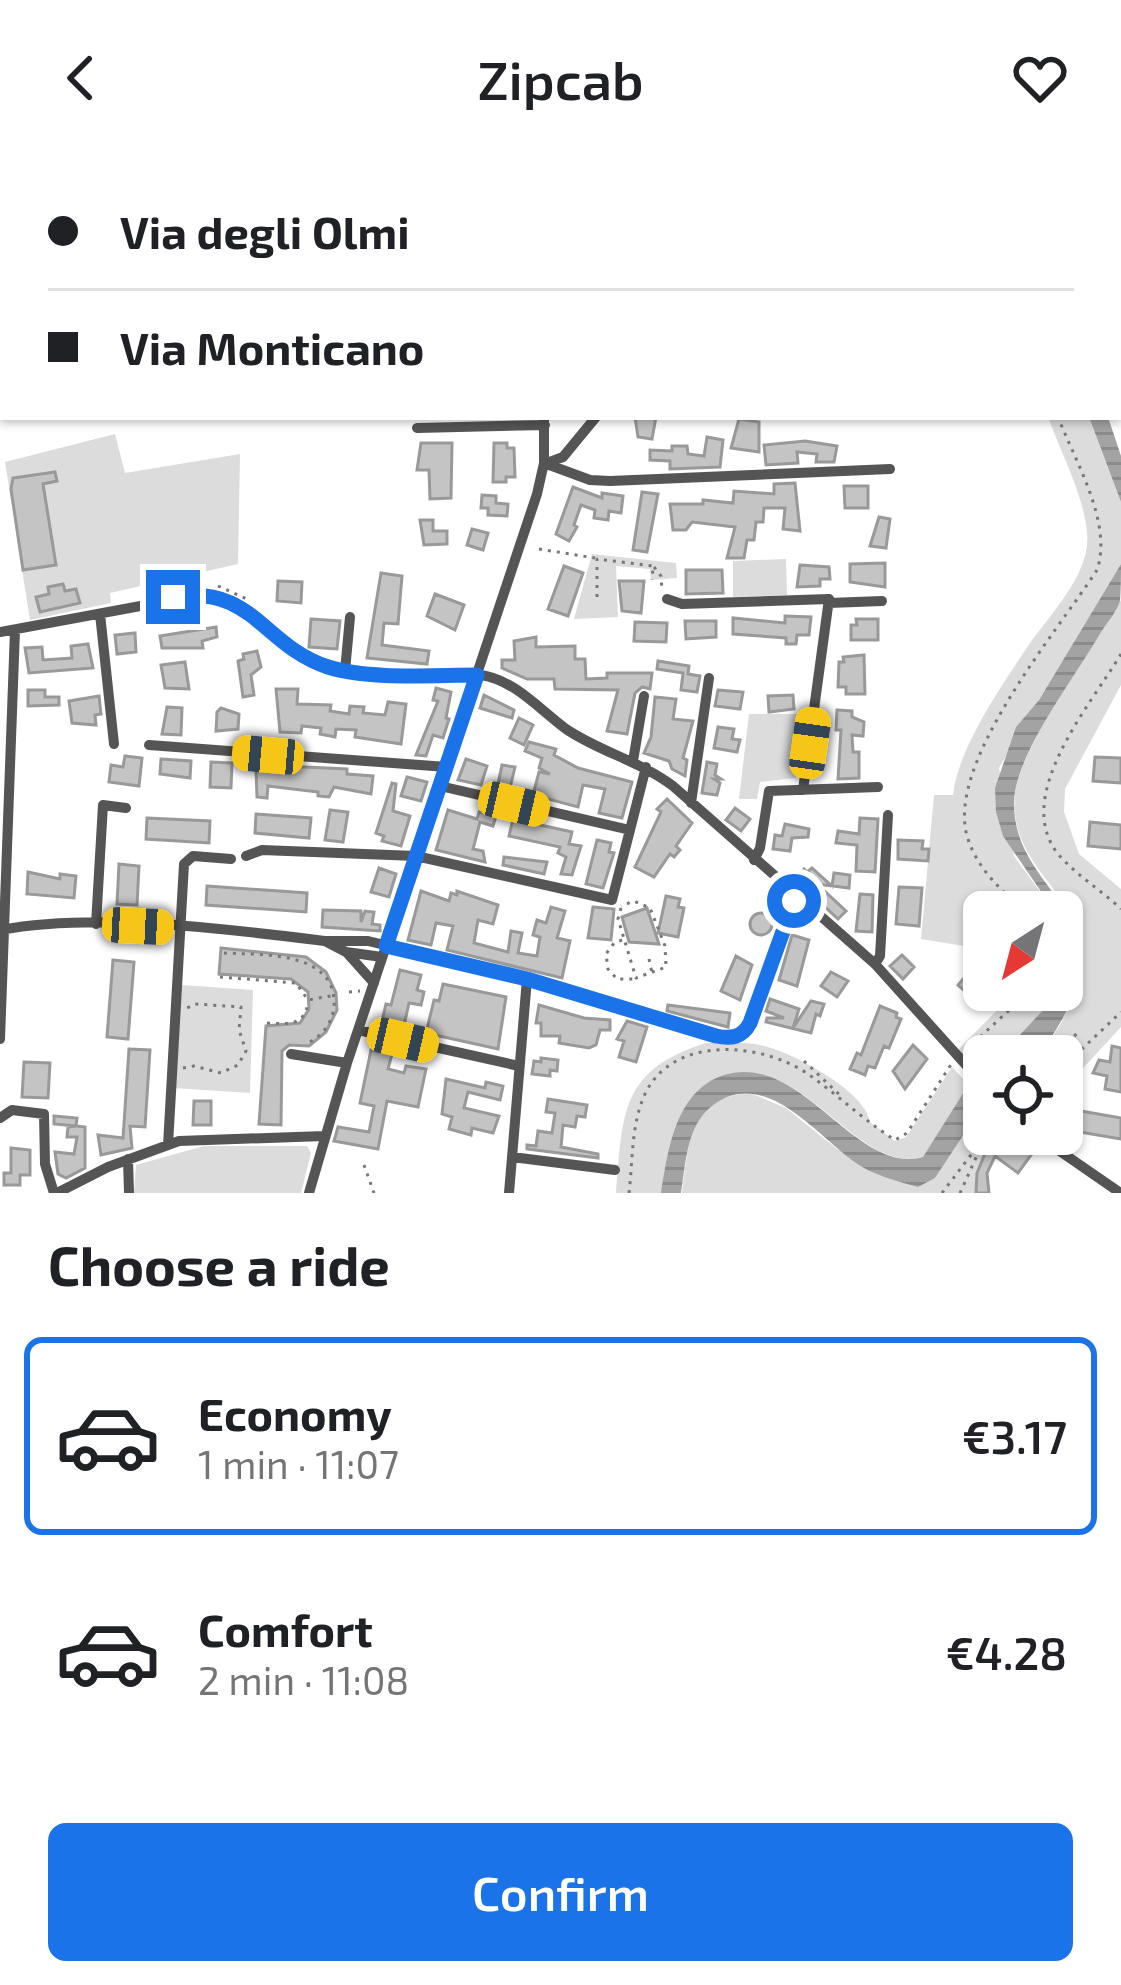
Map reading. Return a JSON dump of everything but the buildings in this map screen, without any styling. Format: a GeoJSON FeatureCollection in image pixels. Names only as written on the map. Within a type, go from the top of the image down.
{"type":"FeatureCollection","features":[{"type":"Feature","properties":{"kind":"street"},"geometry":{"type":"LineString","coordinates":[[544,463],[563,457],[594,420]]}},
{"type":"Feature","properties":{"kind":"street"},"geometry":{"type":"LineString","coordinates":[[309,1193],[368,987],[440,786],[544,463],[544,421],[417,428]]}},
{"type":"Feature","properties":{"kind":"street"},"geometry":{"type":"LineString","coordinates":[[544,463],[590,480],[610,481],[890,469]]}},
{"type":"Feature","properties":{"kind":"street"},"geometry":{"type":"LineString","coordinates":[[0,632],[189,595],[218,596],[238,605],[308,658],[345,671],[477,675],[508,685],[572,734],[646,767],[691,802],[875,964],[963,1064]]}},
{"type":"Feature","properties":{"kind":"street"},"geometry":{"type":"LineString","coordinates":[[667,599],[682,604],[830,598],[803,790]]}},
{"type":"Feature","properties":{"kind":"street"},"geometry":{"type":"LineString","coordinates":[[829,603],[882,601]]}},
{"type":"Feature","properties":{"kind":"street"},"geometry":{"type":"LineString","coordinates":[[100,614],[114,744]]}},
{"type":"Feature","properties":{"kind":"street"},"geometry":{"type":"LineString","coordinates":[[345,671],[350,617]]}},
{"type":"Feature","properties":{"kind":"street"},"geometry":{"type":"LineString","coordinates":[[0,1039],[15,630]]}},
{"type":"Feature","properties":{"kind":"street"},"geometry":{"type":"LineString","coordinates":[[691,802],[709,678]]}},
{"type":"Feature","properties":{"kind":"street"},"geometry":{"type":"LineString","coordinates":[[633,761],[644,696]]}},
{"type":"Feature","properties":{"kind":"street"},"geometry":{"type":"LineString","coordinates":[[149,746],[446,766]]}},
{"type":"Feature","properties":{"kind":"street"},"geometry":{"type":"LineString","coordinates":[[246,856],[262,850],[416,856],[617,903],[646,767]]}},
{"type":"Feature","properties":{"kind":"street"},"geometry":{"type":"LineString","coordinates":[[440,786],[630,830]]}},
{"type":"Feature","properties":{"kind":"street"},"geometry":{"type":"LineString","coordinates":[[754,860],[769,791],[878,787]]}},
{"type":"Feature","properties":{"kind":"street"},"geometry":{"type":"LineString","coordinates":[[96,924],[103,805],[126,808]]}},
{"type":"Feature","properties":{"kind":"street"},"geometry":{"type":"LineString","coordinates":[[875,964],[880,956],[888,815]]}},
{"type":"Feature","properties":{"kind":"street"},"geometry":{"type":"LineString","coordinates":[[168,1145],[188,859],[231,859]]}},
{"type":"Feature","properties":{"kind":"street"},"geometry":{"type":"LineString","coordinates":[[3,930],[96,924],[352,940],[384,952],[527,979],[716,1036],[734,1037],[747,1029],[795,896]]}},
{"type":"Feature","properties":{"kind":"street"},"geometry":{"type":"LineString","coordinates":[[326,941],[346,952],[384,952]]}},
{"type":"Feature","properties":{"kind":"street"},"geometry":{"type":"LineString","coordinates":[[346,952],[368,987]]}},
{"type":"Feature","properties":{"kind":"street"},"geometry":{"type":"LineString","coordinates":[[509,1193],[527,979]]}},
{"type":"Feature","properties":{"kind":"street"},"geometry":{"type":"LineString","coordinates":[[358,1030],[519,1066]]}},
{"type":"Feature","properties":{"kind":"street"},"geometry":{"type":"LineString","coordinates":[[295,1050],[347,1063]]}},
{"type":"Feature","properties":{"kind":"street"},"geometry":{"type":"LineString","coordinates":[[0,1118],[12,1110],[44,1114],[45,1164],[55,1193],[85,1187],[128,1159],[168,1145],[217,1137],[324,1136]]}},
{"type":"Feature","properties":{"kind":"street"},"geometry":{"type":"LineString","coordinates":[[1066,1155],[1119,1191]]}},
{"type":"Feature","properties":{"kind":"street"},"geometry":{"type":"LineString","coordinates":[[512,1157],[614,1169]]}},
{"type":"Feature","properties":{"kind":"street"},"geometry":{"type":"LineString","coordinates":[[128,1159],[129,1193]]}},
{"type":"Feature","properties":{"kind":"path"},"geometry":{"type":"LineString","coordinates":[[1002,891],[970,846],[964,796],[982,746],[1097,570],[1102,554],[1095,513],[1059,420]]}},
{"type":"Feature","properties":{"kind":"path"},"geometry":{"type":"LineString","coordinates":[[539,549],[653,566],[660,572],[662,595],[667,599]]}},
{"type":"Feature","properties":{"kind":"path"},"geometry":{"type":"LineString","coordinates":[[597,559],[597,596]]}},
{"type":"Feature","properties":{"kind":"path"},"geometry":{"type":"LineString","coordinates":[[652,580],[653,566]]}},
{"type":"Feature","properties":{"kind":"path"},"geometry":{"type":"LineString","coordinates":[[1121,654],[1051,771],[1041,811],[1057,853],[1121,909]]}},
{"type":"Feature","properties":{"kind":"path"},"geometry":{"type":"LineString","coordinates":[[623,940],[609,948],[608,969],[617,979],[636,978],[666,967],[667,956],[650,908],[634,901],[617,903],[636,978]]}},
{"type":"Feature","properties":{"kind":"path"},"geometry":{"type":"LineString","coordinates":[[224,952],[296,958],[320,973],[335,996],[333,1011],[314,1041],[295,1050]]}},
{"type":"Feature","properties":{"kind":"path"},"geometry":{"type":"LineString","coordinates":[[649,959],[652,973]]}},
{"type":"Feature","properties":{"kind":"path"},"geometry":{"type":"LineString","coordinates":[[220,976],[296,983],[308,1000],[304,1017],[297,1022],[267,1023]]}},
{"type":"Feature","properties":{"kind":"path"},"geometry":{"type":"LineString","coordinates":[[349,992],[368,987]]}},
{"type":"Feature","properties":{"kind":"path"},"geometry":{"type":"LineString","coordinates":[[308,1000],[335,996]]}},
{"type":"Feature","properties":{"kind":"path"},"geometry":{"type":"LineString","coordinates":[[170,1074],[194,1066],[215,1073],[231,1070],[246,1051],[239,1030],[241,1007],[195,1004],[175,1010]]}},
{"type":"Feature","properties":{"kind":"path"},"geometry":{"type":"LineString","coordinates":[[692,1056],[733,1049],[760,1052],[804,1072],[891,1138],[902,1139],[957,1058],[1008,1011]]}},
{"type":"Feature","properties":{"kind":"path"},"geometry":{"type":"LineString","coordinates":[[1083,1048],[1121,1012]]}},
{"type":"Feature","properties":{"kind":"path"},"geometry":{"type":"LineString","coordinates":[[1074,1035],[1078,1030]]}},
{"type":"Feature","properties":{"kind":"path"},"geometry":{"type":"LineString","coordinates":[[629,1193],[637,1120],[646,1091],[660,1073],[716,1036]]}},
{"type":"Feature","properties":{"kind":"path"},"geometry":{"type":"LineString","coordinates":[[804,1060],[848,1105]]}},
{"type":"Feature","properties":{"kind":"path"},"geometry":{"type":"LineString","coordinates":[[942,1193],[972,1155]]}},
{"type":"Feature","properties":{"kind":"path"},"geometry":{"type":"LineString","coordinates":[[960,1193],[978,1155]]}},
{"type":"Feature","properties":{"kind":"path"},"geometry":{"type":"LineString","coordinates":[[364,1165],[374,1193]]}},
{"type":"Feature","properties":{"kind":"shaded area"},"geometry":{"type":"Polygon","coordinates":[[[1049,420],[1090,420],[1121,502],[1121,564],[1039,700],[1016,727],[999,768],[1014,856],[1040,891],[963,891],[963,946],[921,939],[934,795],[953,795],[963,757],[983,718],[1076,578],[1087,547],[1085,517],[1049,420]]]}},
{"type":"Feature","properties":{"kind":"shaded area"},"geometry":{"type":"Polygon","coordinates":[[[1090,420],[1109,420],[1121,456],[1121,502],[1090,420]]]}},
{"type":"Feature","properties":{"kind":"shaded area"},"geometry":{"type":"Polygon","coordinates":[[[115,434],[125,473],[240,454],[238,564],[110,593],[111,603],[30,620],[5,462],[115,434]]]}},
{"type":"Feature","properties":{"kind":"shaded area"},"geometry":{"type":"Polygon","coordinates":[[[592,554],[676,563],[677,578],[651,580],[650,569],[616,566],[618,617],[574,619],[592,554]]]}},
{"type":"Feature","properties":{"kind":"shaded area"},"geometry":{"type":"Polygon","coordinates":[[[786,559],[787,595],[733,597],[733,561],[786,559]]]}},
{"type":"Feature","properties":{"kind":"shaded area"},"geometry":{"type":"Polygon","coordinates":[[[1121,564],[1119,605],[1035,739],[1017,783],[1018,833],[1052,891],[1041,891],[1003,836],[996,812],[995,788],[1016,727],[1039,700],[1121,564]]]}},
{"type":"Feature","properties":{"kind":"shaded area"},"geometry":{"type":"Polygon","coordinates":[[[1121,600],[1121,685],[1065,789],[1064,812],[1079,854],[1121,889],[1121,1027],[1083,1068],[1083,1035],[1054,1035],[1067,1011],[1083,1011],[1083,891],[1055,891],[1027,850],[1017,824],[1015,794],[1043,724],[1121,600]]]}},
{"type":"Feature","properties":{"kind":"shaded area"},"geometry":{"type":"Polygon","coordinates":[[[749,714],[805,714],[796,778],[760,782],[757,799],[739,799],[749,714]]]}},
{"type":"Feature","properties":{"kind":"shaded area"},"geometry":{"type":"Polygon","coordinates":[[[182,985],[253,990],[250,1093],[173,1088],[182,985]]]}},
{"type":"Feature","properties":{"kind":"shaded area"},"geometry":{"type":"Polygon","coordinates":[[[996,1011],[1045,1011],[1021,1035],[973,1035],[996,1011]]]}},
{"type":"Feature","properties":{"kind":"shaded area"},"geometry":{"type":"Polygon","coordinates":[[[1042,1011],[1066,1011],[1052,1035],[1020,1035],[1042,1011]]]}},
{"type":"Feature","properties":{"kind":"shaded area"},"geometry":{"type":"Polygon","coordinates":[[[706,1043],[757,1044],[777,1050],[843,1087],[866,1110],[870,1122],[895,1141],[906,1137],[952,1067],[963,1079],[963,1097],[923,1157],[897,1157],[873,1147],[800,1092],[774,1079],[747,1074],[717,1082],[683,1115],[661,1193],[616,1193],[631,1098],[642,1081],[678,1054],[706,1043]]]}},
{"type":"Feature","properties":{"kind":"shaded area"},"geometry":{"type":"Polygon","coordinates":[[[752,1072],[778,1080],[874,1149],[898,1158],[923,1157],[962,1095],[963,1136],[935,1178],[918,1187],[864,1168],[782,1105],[746,1093],[727,1097],[704,1114],[691,1137],[681,1193],[661,1193],[671,1141],[684,1108],[694,1094],[724,1075],[752,1072]]]}},
{"type":"Feature","properties":{"kind":"shaded area"},"geometry":{"type":"Polygon","coordinates":[[[750,1093],[786,1108],[837,1149],[935,1178],[963,1136],[963,1155],[984,1155],[976,1193],[682,1193],[695,1126],[714,1103],[750,1093]]]}},
{"type":"Feature","properties":{"kind":"shaded area"},"geometry":{"type":"Polygon","coordinates":[[[204,1146],[307,1146],[311,1153],[301,1193],[134,1193],[136,1165],[204,1146]]]}},
{"type":"Feature","properties":{"kind":"route"},"geometry":{"type":"LineString","coordinates":[[173,597],[205,594],[229,600],[298,652],[332,668],[360,673],[477,675],[386,946],[527,979],[725,1038],[744,1033],[750,1023],[794,901]]}}]}
